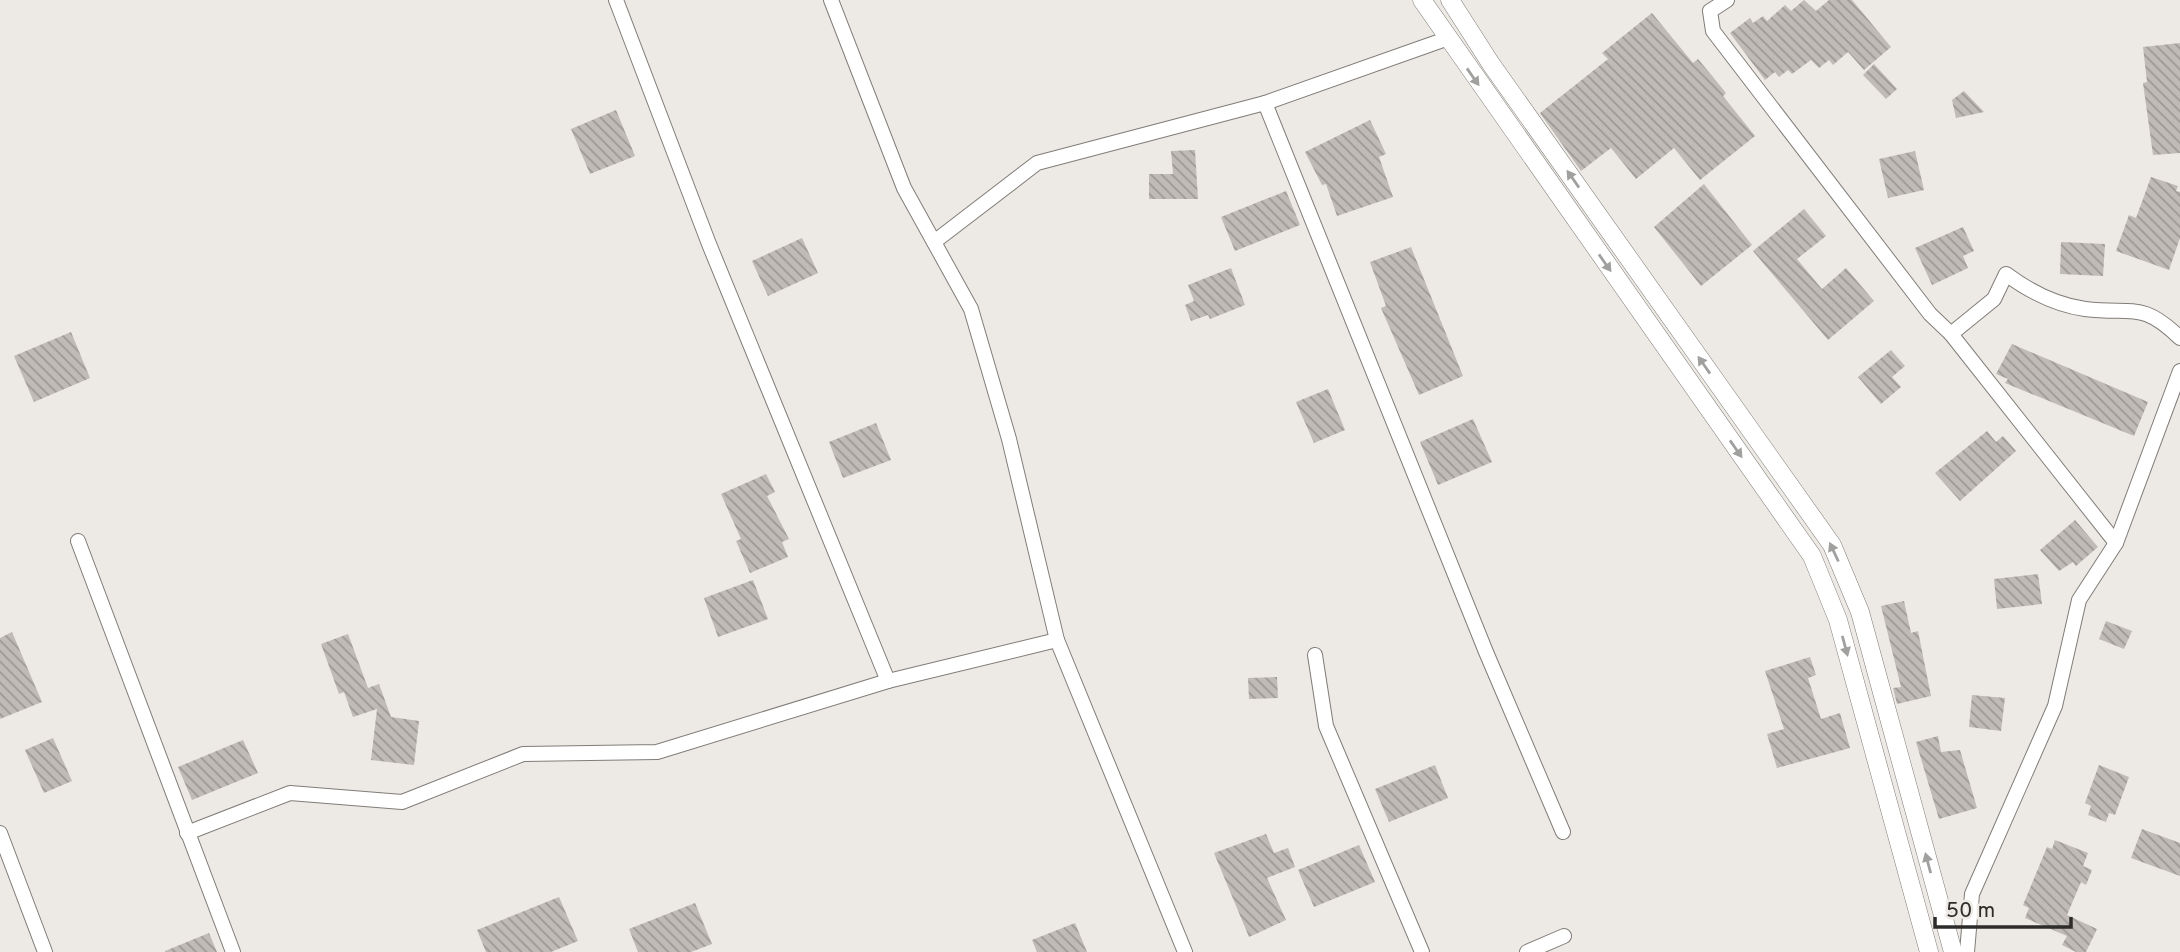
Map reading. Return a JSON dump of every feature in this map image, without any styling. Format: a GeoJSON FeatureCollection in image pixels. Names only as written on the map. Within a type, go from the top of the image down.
{"type":"FeatureCollection","features":[{"type":"Feature","properties":{"kind":"street"},"geometry":{"type":"LineString","coordinates":[[615,0],[709,244],[888,681]]}},
{"type":"Feature","properties":{"kind":"street"},"geometry":{"type":"LineString","coordinates":[[831,0],[904,188],[971,309],[1009,439],[1058,640],[1185,952]]}},
{"type":"Feature","properties":{"kind":"street"},"geometry":{"type":"LineString","coordinates":[[1422,0],[1446,38],[1812,556],[1838,620],[1929,952]]}},
{"type":"Feature","properties":{"kind":"street"},"geometry":{"type":"LineString","coordinates":[[1450,0],[1491,64],[1832,545],[1860,612],[1953,952]]}},
{"type":"Feature","properties":{"kind":"street"},"geometry":{"type":"LineString","coordinates":[[1727,0],[1710,11],[1713,31],[1930,314],[1951,334],[2116,543]]}},
{"type":"Feature","properties":{"kind":"street"},"geometry":{"type":"LineString","coordinates":[[934,242],[1037,163],[1265,103],[1446,38]]}},
{"type":"Feature","properties":{"kind":"street"},"geometry":{"type":"LineString","coordinates":[[1265,103],[1486,652],[1563,832]]}},
{"type":"Feature","properties":{"kind":"street"},"geometry":{"type":"LineString","coordinates":[[1951,334],[1994,299],[2006,274],[2029,291],[2085,309],[2144,312],[2161,319],[2180,338]]}},
{"type":"Feature","properties":{"kind":"street"},"geometry":{"type":"LineString","coordinates":[[1967,952],[1972,894],[2055,706],[2080,600],[2116,543],[2180,371]]}},
{"type":"Feature","properties":{"kind":"street"},"geometry":{"type":"LineString","coordinates":[[78,541],[233,952]]}},
{"type":"Feature","properties":{"kind":"street"},"geometry":{"type":"LineString","coordinates":[[187,833],[290,793],[402,802],[523,754],[657,752],[888,681],[1058,640]]}},
{"type":"Feature","properties":{"kind":"street"},"geometry":{"type":"LineString","coordinates":[[1315,655],[1326,726],[1422,952]]}},
{"type":"Feature","properties":{"kind":"street"},"geometry":{"type":"LineString","coordinates":[[0,833],[45,952]]}},
{"type":"Feature","properties":{"kind":"street"},"geometry":{"type":"LineString","coordinates":[[1527,952],[1564,936]]}},
{"type":"Feature","properties":{"kind":"building"},"geometry":{"type":"Polygon","coordinates":[[[1804,0],[1816,11],[1829,0],[1852,0],[1891,47],[1864,70],[1848,52],[1833,65],[1829,60],[1819,68],[1811,60],[1792,74],[1788,70],[1779,77],[1775,72],[1765,80],[1730,33],[1750,18],[1753,23],[1763,16],[1767,21],[1785,5],[1791,11],[1804,0]]]}},
{"type":"Feature","properties":{"kind":"building"},"geometry":{"type":"Polygon","coordinates":[[[1652,13],[1693,63],[1698,59],[1726,93],[1723,96],[1755,136],[1700,180],[1674,148],[1636,179],[1611,148],[1581,171],[1540,113],[1608,59],[1602,53],[1652,13]]]}},
{"type":"Feature","properties":{"kind":"building"},"geometry":{"type":"Polygon","coordinates":[[[2180,43],[2180,153],[2153,155],[2143,83],[2147,82],[2143,47],[2180,43]]]}},
{"type":"Feature","properties":{"kind":"building"},"geometry":{"type":"Polygon","coordinates":[[[1874,64],[1897,89],[1886,99],[1863,75],[1874,64]]]}},
{"type":"Feature","properties":{"kind":"building"},"geometry":{"type":"Polygon","coordinates":[[[1964,91],[1984,112],[1956,118],[1952,100],[1964,91]]]}},
{"type":"Feature","properties":{"kind":"building"},"geometry":{"type":"Polygon","coordinates":[[[616,110],[635,156],[590,174],[571,129],[616,110]]]}},
{"type":"Feature","properties":{"kind":"building"},"geometry":{"type":"Polygon","coordinates":[[[1370,120],[1386,154],[1379,157],[1393,197],[1337,216],[1326,184],[1322,185],[1305,152],[1370,120]]]}},
{"type":"Feature","properties":{"kind":"building"},"geometry":{"type":"Polygon","coordinates":[[[1195,150],[1198,199],[1149,199],[1149,174],[1173,174],[1171,151],[1195,150]]]}},
{"type":"Feature","properties":{"kind":"building"},"geometry":{"type":"Polygon","coordinates":[[[1915,151],[1924,190],[1888,198],[1879,159],[1915,151]]]}},
{"type":"Feature","properties":{"kind":"building"},"geometry":{"type":"Polygon","coordinates":[[[2151,177],[2178,186],[2176,191],[2180,192],[2180,238],[2169,270],[2116,251],[2129,215],[2136,218],[2151,177]]]}},
{"type":"Feature","properties":{"kind":"building"},"geometry":{"type":"Polygon","coordinates":[[[1704,184],[1752,245],[1701,286],[1654,227],[1704,184]]]}},
{"type":"Feature","properties":{"kind":"building"},"geometry":{"type":"Polygon","coordinates":[[[1286,191],[1300,225],[1235,251],[1221,217],[1286,191]]]}},
{"type":"Feature","properties":{"kind":"building"},"geometry":{"type":"Polygon","coordinates":[[[1804,209],[1826,236],[1797,259],[1822,289],[1846,268],[1874,301],[1828,340],[1753,251],[1804,209]]]}},
{"type":"Feature","properties":{"kind":"building"},"geometry":{"type":"Polygon","coordinates":[[[1963,227],[1974,251],[1963,256],[1968,268],[1932,285],[1915,248],[1963,227]]]}},
{"type":"Feature","properties":{"kind":"building"},"geometry":{"type":"Polygon","coordinates":[[[802,238],[818,273],[768,296],[752,261],[802,238]]]}},
{"type":"Feature","properties":{"kind":"building"},"geometry":{"type":"Polygon","coordinates":[[[2061,242],[2105,244],[2103,276],[2060,274],[2061,242]]]}},
{"type":"Feature","properties":{"kind":"building"},"geometry":{"type":"Polygon","coordinates":[[[1411,247],[1463,376],[1419,395],[1381,308],[1386,306],[1370,262],[1411,247]]]}},
{"type":"Feature","properties":{"kind":"building"},"geometry":{"type":"Polygon","coordinates":[[[1231,268],[1245,305],[1210,319],[1208,315],[1191,321],[1185,305],[1194,301],[1188,285],[1231,268]]]}},
{"type":"Feature","properties":{"kind":"building"},"geometry":{"type":"Polygon","coordinates":[[[71,332],[90,378],[34,402],[14,356],[71,332]]]}},
{"type":"Feature","properties":{"kind":"building"},"geometry":{"type":"Polygon","coordinates":[[[2012,344],[2148,402],[2134,436],[2005,383],[2008,379],[1996,374],[2012,344]]]}},
{"type":"Feature","properties":{"kind":"building"},"geometry":{"type":"Polygon","coordinates":[[[1891,350],[1905,366],[1892,377],[1901,387],[1881,404],[1858,377],[1891,350]]]}},
{"type":"Feature","properties":{"kind":"building"},"geometry":{"type":"Polygon","coordinates":[[[1328,389],[1345,430],[1314,443],[1296,402],[1328,389]]]}},
{"type":"Feature","properties":{"kind":"building"},"geometry":{"type":"Polygon","coordinates":[[[1473,419],[1492,462],[1438,485],[1420,442],[1473,419]]]}},
{"type":"Feature","properties":{"kind":"building"},"geometry":{"type":"Polygon","coordinates":[[[876,423],[891,460],[843,478],[829,442],[876,423]]]}},
{"type":"Feature","properties":{"kind":"building"},"geometry":{"type":"Polygon","coordinates":[[[1987,431],[1996,442],[2003,436],[2016,451],[1960,501],[1935,473],[1987,431]]]}},
{"type":"Feature","properties":{"kind":"building"},"geometry":{"type":"Polygon","coordinates":[[[766,474],[775,492],[767,496],[789,539],[782,542],[788,557],[750,573],[736,541],[741,539],[721,494],[766,474]]]}},
{"type":"Feature","properties":{"kind":"building"},"geometry":{"type":"Polygon","coordinates":[[[2075,520],[2098,547],[2076,566],[2073,562],[2059,571],[2040,550],[2075,520]]]}},
{"type":"Feature","properties":{"kind":"building"},"geometry":{"type":"Polygon","coordinates":[[[2038,574],[2042,604],[1997,609],[1994,579],[2038,574]]]}},
{"type":"Feature","properties":{"kind":"building"},"geometry":{"type":"Polygon","coordinates":[[[753,580],[768,619],[718,637],[704,598],[753,580]]]}},
{"type":"Feature","properties":{"kind":"building"},"geometry":{"type":"Polygon","coordinates":[[[1904,601],[1911,633],[1918,631],[1931,696],[1897,704],[1893,688],[1901,687],[1881,606],[1904,601]]]}},
{"type":"Feature","properties":{"kind":"building"},"geometry":{"type":"Polygon","coordinates":[[[2106,621],[2132,631],[2124,649],[2099,639],[2106,621]]]}},
{"type":"Feature","properties":{"kind":"building"},"geometry":{"type":"Polygon","coordinates":[[[12,632],[42,702],[0,719],[0,638],[12,632]]]}},
{"type":"Feature","properties":{"kind":"building"},"geometry":{"type":"Polygon","coordinates":[[[348,634],[368,688],[379,684],[391,717],[419,721],[414,765],[371,760],[377,709],[353,717],[344,692],[339,694],[321,644],[348,634]]]}},
{"type":"Feature","properties":{"kind":"building"},"geometry":{"type":"Polygon","coordinates":[[[1810,657],[1816,675],[1808,678],[1821,719],[1840,713],[1850,748],[1777,768],[1767,734],[1784,729],[1765,671],[1810,657]]]}},
{"type":"Feature","properties":{"kind":"building"},"geometry":{"type":"Polygon","coordinates":[[[1277,677],[1278,698],[1249,699],[1248,678],[1277,677]]]}},
{"type":"Feature","properties":{"kind":"building"},"geometry":{"type":"Polygon","coordinates":[[[1972,695],[2005,698],[2001,731],[1969,727],[1972,695]]]}},
{"type":"Feature","properties":{"kind":"building"},"geometry":{"type":"Polygon","coordinates":[[[1938,736],[1941,752],[1960,750],[1977,808],[1939,819],[1916,742],[1938,736]]]}},
{"type":"Feature","properties":{"kind":"building"},"geometry":{"type":"Polygon","coordinates":[[[53,738],[72,781],[44,793],[25,750],[53,738]]]}},
{"type":"Feature","properties":{"kind":"building"},"geometry":{"type":"Polygon","coordinates":[[[243,740],[258,773],[192,800],[178,767],[243,740]]]}},
{"type":"Feature","properties":{"kind":"building"},"geometry":{"type":"Polygon","coordinates":[[[1435,765],[1448,798],[1389,822],[1375,789],[1435,765]]]}},
{"type":"Feature","properties":{"kind":"building"},"geometry":{"type":"Polygon","coordinates":[[[2099,765],[2129,777],[2115,815],[2109,813],[2106,822],[2088,815],[2091,806],[2085,803],[2099,765]]]}},
{"type":"Feature","properties":{"kind":"building"},"geometry":{"type":"Polygon","coordinates":[[[2142,829],[2180,843],[2180,876],[2131,858],[2142,829]]]}},
{"type":"Feature","properties":{"kind":"building"},"geometry":{"type":"Polygon","coordinates":[[[1266,834],[1274,853],[1288,848],[1295,867],[1267,878],[1286,920],[1249,937],[1214,853],[1266,834]]]}},
{"type":"Feature","properties":{"kind":"building"},"geometry":{"type":"Polygon","coordinates":[[[2055,840],[2088,853],[2083,866],[2092,870],[2086,885],[2081,882],[2067,915],[2097,929],[2086,952],[2076,952],[2062,945],[2067,936],[2025,918],[2029,908],[2023,905],[2047,847],[2052,849],[2055,840]]]}},
{"type":"Feature","properties":{"kind":"building"},"geometry":{"type":"Polygon","coordinates":[[[1359,845],[1375,882],[1314,907],[1298,870],[1359,845]]]}},
{"type":"Feature","properties":{"kind":"building"},"geometry":{"type":"Polygon","coordinates":[[[559,897],[578,941],[551,952],[486,952],[477,930],[559,897]]]}},
{"type":"Feature","properties":{"kind":"building"},"geometry":{"type":"Polygon","coordinates":[[[695,903],[712,944],[691,952],[638,952],[629,929],[695,903]]]}},
{"type":"Feature","properties":{"kind":"building"},"geometry":{"type":"Polygon","coordinates":[[[1075,923],[1087,952],[1037,952],[1032,940],[1075,923]]]}},
{"type":"Feature","properties":{"kind":"building"},"geometry":{"type":"Polygon","coordinates":[[[209,933],[217,952],[165,952],[165,951],[209,933]]]}}]}
